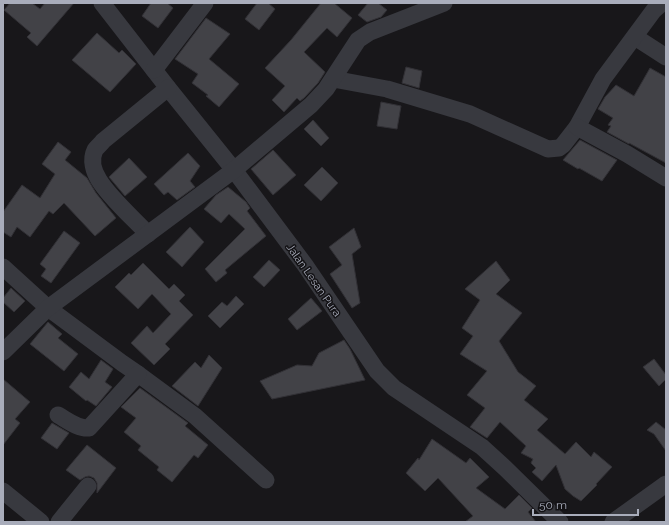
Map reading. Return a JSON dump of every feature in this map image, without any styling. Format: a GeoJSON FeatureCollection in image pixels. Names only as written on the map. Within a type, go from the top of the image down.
{"type":"FeatureCollection","features":[{"type":"Feature","properties":{"kind":"street"},"geometry":{"type":"LineString","coordinates":[[154,70],[205,3]]}},
{"type":"Feature","properties":{"kind":"street"},"geometry":{"type":"LineString","coordinates":[[3,352],[48,308],[234,170],[311,105],[333,79],[353,46],[363,36],[422,7],[444,3]]}},
{"type":"Feature","properties":{"kind":"street"},"geometry":{"type":"LineString","coordinates":[[333,79],[387,89],[470,114],[548,149],[559,148],[577,127],[603,79],[654,10],[662,3]]}},
{"type":"Feature","properties":{"kind":"street","name":"Jalan Lesan Pura"},"geometry":{"type":"LineString","coordinates":[[111,7],[154,70],[234,170],[305,265],[377,371],[394,388],[482,447],[560,522]]}},
{"type":"Feature","properties":{"kind":"street"},"geometry":{"type":"LineString","coordinates":[[634,37],[666,57]]}},
{"type":"Feature","properties":{"kind":"street"},"geometry":{"type":"LineString","coordinates":[[148,234],[99,180],[93,168],[92,158],[95,150],[103,141],[168,88]]}},
{"type":"Feature","properties":{"kind":"street"},"geometry":{"type":"LineString","coordinates":[[577,127],[627,154],[666,178]]}},
{"type":"Feature","properties":{"kind":"street"},"geometry":{"type":"LineString","coordinates":[[3,267],[48,308],[195,416],[266,480]]}},
{"type":"Feature","properties":{"kind":"street"},"geometry":{"type":"LineString","coordinates":[[58,415],[78,426],[89,428],[138,374]]}},
{"type":"Feature","properties":{"kind":"street"},"geometry":{"type":"LineString","coordinates":[[613,522],[666,484]]}},
{"type":"Feature","properties":{"kind":"street"},"geometry":{"type":"LineString","coordinates":[[59,522],[88,486]]}},
{"type":"Feature","properties":{"kind":"street"},"geometry":{"type":"LineString","coordinates":[[3,491],[41,522]]}},
{"type":"Feature","properties":{"kind":"building"},"geometry":{"type":"Polygon","coordinates":[[[10,3],[32,3],[40,9],[45,3],[74,3],[37,46],[27,37],[31,33],[4,10],[10,3]]]}},
{"type":"Feature","properties":{"kind":"building"},"geometry":{"type":"Polygon","coordinates":[[[151,3],[167,3],[173,8],[158,28],[142,16],[151,3]]]}},
{"type":"Feature","properties":{"kind":"building"},"geometry":{"type":"Polygon","coordinates":[[[257,3],[268,3],[275,9],[259,30],[245,19],[257,3]]]}},
{"type":"Feature","properties":{"kind":"building"},"geometry":{"type":"Polygon","coordinates":[[[321,3],[334,3],[352,18],[337,37],[327,28],[304,52],[325,72],[318,83],[304,98],[300,101],[297,98],[284,112],[272,100],[285,86],[265,68],[291,40],[321,3]]]}},
{"type":"Feature","properties":{"kind":"building"},"geometry":{"type":"Polygon","coordinates":[[[368,3],[378,3],[387,10],[381,17],[367,22],[358,15],[368,3]]]}},
{"type":"Feature","properties":{"kind":"building"},"geometry":{"type":"Polygon","coordinates":[[[206,18],[230,34],[209,59],[239,84],[219,107],[206,96],[208,95],[192,83],[198,74],[175,59],[206,18]]]}},
{"type":"Feature","properties":{"kind":"building"},"geometry":{"type":"Polygon","coordinates":[[[97,33],[119,53],[122,50],[136,64],[110,92],[72,60],[97,33]]]}},
{"type":"Feature","properties":{"kind":"building"},"geometry":{"type":"Polygon","coordinates":[[[406,67],[422,71],[419,88],[402,83],[406,67]]]}},
{"type":"Feature","properties":{"kind":"building"},"geometry":{"type":"Polygon","coordinates":[[[650,68],[666,77],[666,163],[607,132],[611,126],[608,125],[613,118],[598,109],[605,97],[616,85],[634,96],[650,68]]]}},
{"type":"Feature","properties":{"kind":"building"},"geometry":{"type":"Polygon","coordinates":[[[381,102],[401,106],[397,129],[377,126],[381,102]]]}},
{"type":"Feature","properties":{"kind":"building"},"geometry":{"type":"Polygon","coordinates":[[[313,120],[329,138],[321,146],[304,129],[313,120]]]}},
{"type":"Feature","properties":{"kind":"building"},"geometry":{"type":"Polygon","coordinates":[[[580,140],[617,160],[602,181],[563,160],[580,140]]]}},
{"type":"Feature","properties":{"kind":"building"},"geometry":{"type":"Polygon","coordinates":[[[58,142],[71,152],[65,160],[87,178],[96,193],[116,218],[95,236],[64,203],[53,214],[49,211],[30,237],[17,227],[11,237],[3,232],[3,212],[22,185],[40,198],[55,174],[42,164],[58,142]]]}},
{"type":"Feature","properties":{"kind":"building"},"geometry":{"type":"Polygon","coordinates":[[[273,150],[296,175],[273,195],[251,169],[273,150]]]}},
{"type":"Feature","properties":{"kind":"building"},"geometry":{"type":"Polygon","coordinates":[[[188,153],[200,166],[190,181],[195,187],[177,200],[168,192],[164,195],[154,184],[188,153]]]}},
{"type":"Feature","properties":{"kind":"building"},"geometry":{"type":"Polygon","coordinates":[[[129,158],[147,177],[125,196],[109,177],[129,158]]]}},
{"type":"Feature","properties":{"kind":"building"},"geometry":{"type":"Polygon","coordinates":[[[322,167],[338,183],[321,201],[304,185],[322,167]]]}},
{"type":"Feature","properties":{"kind":"building"},"geometry":{"type":"Polygon","coordinates":[[[228,187],[246,202],[250,208],[247,211],[266,236],[225,270],[227,273],[216,282],[205,269],[245,229],[229,214],[221,223],[204,209],[216,195],[228,187]]]}},
{"type":"Feature","properties":{"kind":"building"},"geometry":{"type":"Polygon","coordinates":[[[190,227],[204,242],[182,267],[166,252],[190,227]]]}},
{"type":"Feature","properties":{"kind":"building"},"geometry":{"type":"Polygon","coordinates":[[[354,228],[361,247],[352,254],[360,303],[352,308],[330,274],[342,265],[329,247],[354,228]]]}},
{"type":"Feature","properties":{"kind":"building"},"geometry":{"type":"Polygon","coordinates":[[[64,231],[80,243],[51,283],[41,276],[46,269],[40,264],[64,231]]]}},
{"type":"Feature","properties":{"kind":"building"},"geometry":{"type":"Polygon","coordinates":[[[269,260],[280,270],[264,287],[253,277],[269,260]]]}},
{"type":"Feature","properties":{"kind":"building"},"geometry":{"type":"Polygon","coordinates":[[[496,261],[510,280],[496,294],[522,313],[499,341],[518,372],[536,386],[524,400],[548,419],[537,430],[565,454],[576,442],[591,457],[594,452],[612,467],[581,501],[565,489],[556,465],[542,481],[532,472],[536,468],[531,463],[533,459],[521,453],[526,446],[500,422],[487,438],[470,427],[485,408],[467,395],[487,371],[460,354],[473,336],[462,328],[480,300],[465,289],[496,261]]]}},
{"type":"Feature","properties":{"kind":"building"},"geometry":{"type":"Polygon","coordinates":[[[143,263],[169,289],[174,284],[185,295],[179,301],[193,315],[165,344],[170,349],[154,365],[131,343],[147,326],[153,333],[171,314],[152,294],[138,309],[115,287],[129,273],[131,275],[143,263]]]}},
{"type":"Feature","properties":{"kind":"building"},"geometry":{"type":"Polygon","coordinates":[[[11,288],[25,301],[14,312],[3,302],[3,298],[11,288]]]}},
{"type":"Feature","properties":{"kind":"building"},"geometry":{"type":"Polygon","coordinates":[[[236,296],[244,304],[220,328],[208,316],[222,302],[227,306],[236,296]]]}},
{"type":"Feature","properties":{"kind":"building"},"geometry":{"type":"Polygon","coordinates":[[[311,298],[322,311],[297,330],[288,319],[311,298]]]}},
{"type":"Feature","properties":{"kind":"building"},"geometry":{"type":"Polygon","coordinates":[[[48,322],[62,334],[58,338],[78,354],[64,371],[30,344],[48,322]]]}},
{"type":"Feature","properties":{"kind":"building"},"geometry":{"type":"Polygon","coordinates":[[[344,340],[365,380],[272,399],[260,381],[297,365],[312,366],[319,353],[344,340]]]}},
{"type":"Feature","properties":{"kind":"building"},"geometry":{"type":"Polygon","coordinates":[[[209,355],[222,368],[198,406],[172,386],[195,362],[201,368],[209,355]]]}},
{"type":"Feature","properties":{"kind":"building"},"geometry":{"type":"Polygon","coordinates":[[[654,359],[666,375],[666,379],[659,386],[643,367],[654,359]]]}},
{"type":"Feature","properties":{"kind":"building"},"geometry":{"type":"Polygon","coordinates":[[[101,360],[113,369],[105,382],[112,387],[96,406],[87,400],[86,401],[69,387],[81,372],[89,379],[101,360]]]}},
{"type":"Feature","properties":{"kind":"building"},"geometry":{"type":"Polygon","coordinates":[[[3,379],[30,402],[15,419],[20,423],[3,445],[3,379]]]}},
{"type":"Feature","properties":{"kind":"building"},"geometry":{"type":"Polygon","coordinates":[[[140,388],[188,423],[185,426],[208,445],[198,458],[194,455],[172,482],[157,470],[159,467],[138,450],[141,446],[124,432],[136,418],[121,407],[140,388]]]}},
{"type":"Feature","properties":{"kind":"building"},"geometry":{"type":"Polygon","coordinates":[[[656,422],[666,430],[666,451],[654,434],[647,430],[656,422]]]}},
{"type":"Feature","properties":{"kind":"building"},"geometry":{"type":"Polygon","coordinates":[[[52,423],[69,433],[57,449],[41,438],[52,423]]]}},
{"type":"Feature","properties":{"kind":"building"},"geometry":{"type":"Polygon","coordinates":[[[432,439],[466,463],[470,458],[489,477],[476,488],[505,509],[519,495],[532,508],[528,512],[536,522],[465,522],[473,516],[438,478],[425,491],[406,473],[418,458],[419,460],[432,439]]]}},
{"type":"Feature","properties":{"kind":"building"},"geometry":{"type":"Polygon","coordinates":[[[87,445],[116,468],[97,493],[97,483],[94,478],[89,476],[80,480],[66,470],[87,445]]]}}]}
